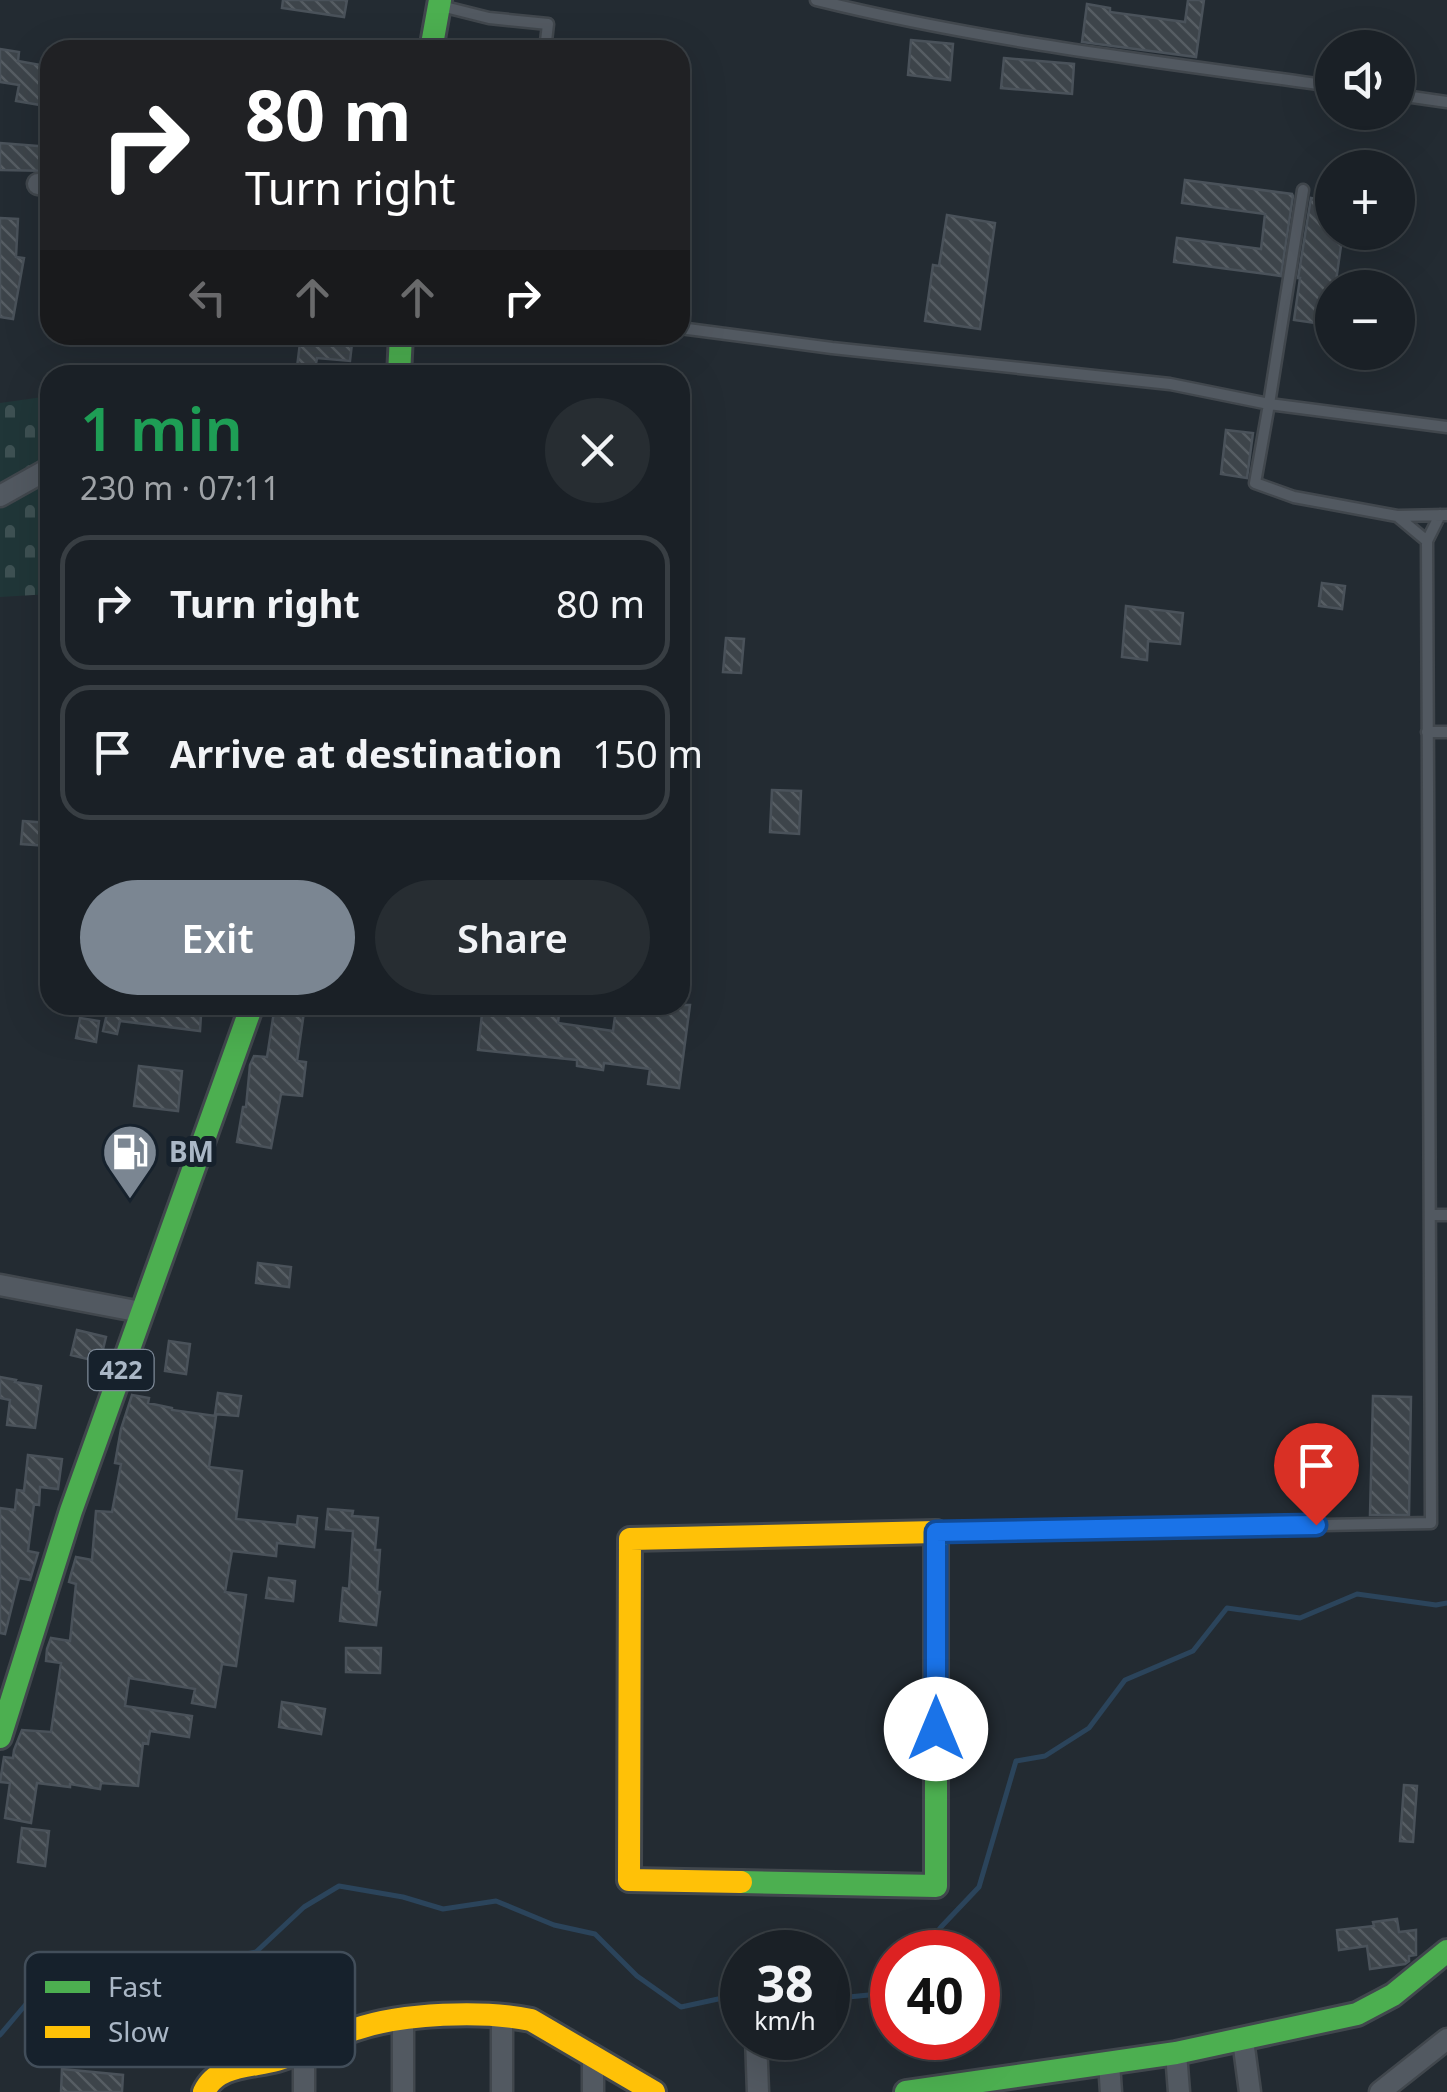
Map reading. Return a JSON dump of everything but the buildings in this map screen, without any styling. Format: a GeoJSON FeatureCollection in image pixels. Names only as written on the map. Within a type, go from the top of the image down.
{"type":"FeatureCollection","features":[{"type":"Feature","properties":{"kind":"street"},"geometry":{"type":"LineString","coordinates":[[433,40],[439,3]]}},
{"type":"Feature","properties":{"kind":"street"},"geometry":{"type":"LineString","coordinates":[[0,496],[40,474]]}},
{"type":"Feature","properties":{"kind":"street","name":"422"},"geometry":{"type":"LineString","coordinates":[[0,1737],[8,1685],[248,1015]]}},
{"type":"Feature","properties":{"kind":"street"},"geometry":{"type":"LineString","coordinates":[[0,1285],[141,1312]]}},
{"type":"Feature","properties":{"kind":"street"},"geometry":{"type":"LineString","coordinates":[[936,1532],[936,1886],[629,1880],[630,1539],[936,1532]]}},
{"type":"Feature","properties":{"kind":"street"},"geometry":{"type":"LineString","coordinates":[[906,2092],[1041,2083],[1109,2063],[1243,2040],[1374,2008],[1447,1951]]}},
{"type":"Feature","properties":{"kind":"street"},"geometry":{"type":"LineString","coordinates":[[502,2015],[502,2092]]}},
{"type":"Feature","properties":{"kind":"street"},"geometry":{"type":"LineString","coordinates":[[355,2029],[404,2020],[502,2015],[531,2020],[654,2092]]}},
{"type":"Feature","properties":{"kind":"street"},"geometry":{"type":"LineString","coordinates":[[403,2092],[404,2020]]}},
{"type":"Feature","properties":{"kind":"street"},"geometry":{"type":"LineString","coordinates":[[1380,2092],[1447,2039]]}},
{"type":"Feature","properties":{"kind":"street"},"geometry":{"type":"LineString","coordinates":[[1243,2040],[1250,2092]]}},
{"type":"Feature","properties":{"kind":"street"},"geometry":{"type":"LineString","coordinates":[[1176,2052],[1178,2092]]}},
{"type":"Feature","properties":{"kind":"street"},"geometry":{"type":"LineString","coordinates":[[593,2054],[593,2092]]}},
{"type":"Feature","properties":{"kind":"street"},"geometry":{"type":"LineString","coordinates":[[757,2060],[758,2092]]}},
{"type":"Feature","properties":{"kind":"street"},"geometry":{"type":"LineString","coordinates":[[1109,2063],[1111,2092]]}},
{"type":"Feature","properties":{"kind":"street"},"geometry":{"type":"LineString","coordinates":[[204,2092],[209,2079],[218,2073],[252,2067]]}},
{"type":"Feature","properties":{"kind":"lane"},"geometry":{"type":"LineString","coordinates":[[816,0],[1027,44],[1315,84]]}},
{"type":"Feature","properties":{"kind":"lane"},"geometry":{"type":"LineString","coordinates":[[439,3],[489,18],[548,24],[546,40]]}},
{"type":"Feature","properties":{"kind":"lane"},"geometry":{"type":"LineString","coordinates":[[1415,97],[1447,102]]}},
{"type":"Feature","properties":{"kind":"lane"},"geometry":{"type":"LineString","coordinates":[[1303,190],[1255,484],[1294,497],[1398,516],[1444,515]]}},
{"type":"Feature","properties":{"kind":"lane"},"geometry":{"type":"LineString","coordinates":[[690,329],[1170,384],[1269,404],[1447,428]]}},
{"type":"Feature","properties":{"kind":"lane"},"geometry":{"type":"LineString","coordinates":[[936,1532],[1430,1523],[1427,541],[1444,515]]}},
{"type":"Feature","properties":{"kind":"lane"},"geometry":{"type":"LineString","coordinates":[[1398,516],[1427,541]]}},
{"type":"Feature","properties":{"kind":"lane"},"geometry":{"type":"LineString","coordinates":[[1427,732],[1447,732]]}},
{"type":"Feature","properties":{"kind":"lane"},"geometry":{"type":"LineString","coordinates":[[1430,1215],[1447,1215]]}},
{"type":"Feature","properties":{"kind":"green space"},"geometry":{"type":"Polygon","coordinates":[[[40,397],[40,595],[0,597],[0,403],[40,397]]]}},
{"type":"Feature","properties":{"kind":"waterway"},"geometry":{"type":"LineString","coordinates":[[939,1930],[979,1887],[1016,1761],[1045,1756],[1089,1728],[1125,1680],[1193,1651],[1227,1608],[1300,1618],[1357,1594],[1436,1605],[1447,1603]]}},
{"type":"Feature","properties":{"kind":"waterway"},"geometry":{"type":"LineString","coordinates":[[256,1952],[304,1907],[339,1886],[403,1897],[443,1909],[496,1901],[554,1925],[595,1934],[637,1976],[681,2007],[720,1999]]}},
{"type":"Feature","properties":{"kind":"waterway"},"geometry":{"type":"LineString","coordinates":[[850,1997],[870,1995]]}},
{"type":"Feature","properties":{"kind":"waterway"},"geometry":{"type":"LineString","coordinates":[[0,2035],[25,2005]]}},
{"type":"Feature","properties":{"kind":"traffic: fast"},"geometry":{"type":"LineString","coordinates":[[433,40],[440,0]]}},
{"type":"Feature","properties":{"kind":"traffic: fast"},"geometry":{"type":"LineString","coordinates":[[400,345],[400,365]]}},
{"type":"Feature","properties":{"kind":"traffic: fast"},"geometry":{"type":"LineString","coordinates":[[0,1737],[71,1511],[248,1015]]}},
{"type":"Feature","properties":{"kind":"traffic: fast"},"geometry":{"type":"LineString","coordinates":[[741,1882],[936,1886],[936,1532]]}},
{"type":"Feature","properties":{"kind":"traffic: fast"},"geometry":{"type":"LineString","coordinates":[[906,2092],[1176,2053],[1357,2014],[1393,1995],[1447,1951]]}},
{"type":"Feature","properties":{"kind":"traffic: slow"},"geometry":{"type":"LineString","coordinates":[[741,1882],[629,1880],[630,1539],[936,1532]]}},
{"type":"Feature","properties":{"kind":"traffic: slow"},"geometry":{"type":"LineString","coordinates":[[355,2029],[419,2016],[467,2014],[531,2020],[654,2092]]}},
{"type":"Feature","properties":{"kind":"traffic: slow"},"geometry":{"type":"LineString","coordinates":[[204,2092],[217,2076],[241,2067]]}},
{"type":"Feature","properties":{"kind":"place","name":"BM"},"geometry":{"type":"Point","coordinates":[130,1201]}},
{"type":"Feature","properties":{"kind":"route"},"geometry":{"type":"LineString","coordinates":[[936,1729],[936,1532],[1316,1525]]}}]}
